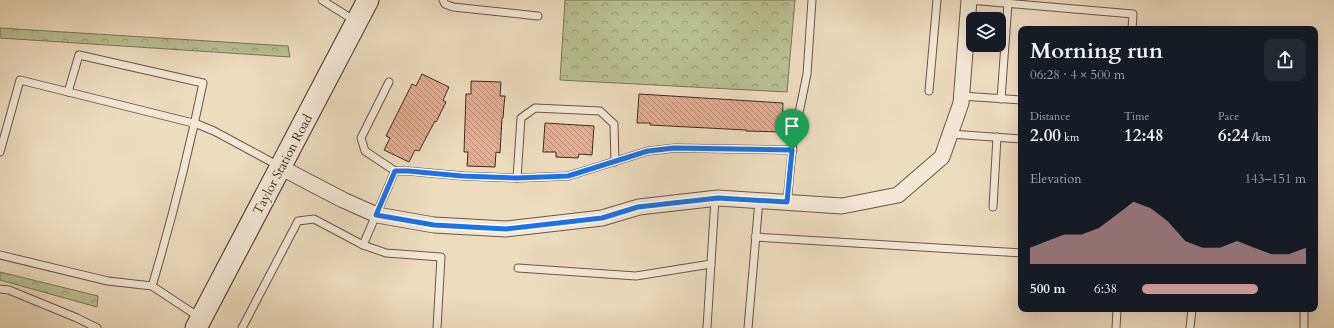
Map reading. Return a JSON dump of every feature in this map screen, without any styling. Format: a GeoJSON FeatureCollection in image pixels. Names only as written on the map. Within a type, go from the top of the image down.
{"type":"FeatureCollection","features":[{"type":"Feature","properties":{"kind":"main road","name":"Taylor Station Road"},"geometry":{"type":"LineString","coordinates":[[198,323],[368,0]]}},
{"type":"Feature","properties":{"kind":"street"},"geometry":{"type":"LineString","coordinates":[[280,167],[343,200],[376,215],[434,225],[506,229],[602,218],[638,207],[715,198],[842,206],[898,195],[942,157],[961,103],[969,0]]}},
{"type":"Feature","properties":{"kind":"lane"},"geometry":{"type":"LineString","coordinates":[[322,0],[357,22]]}},
{"type":"Feature","properties":{"kind":"lane"},"geometry":{"type":"LineString","coordinates":[[443,0],[445,4],[453,6],[538,16]]}},
{"type":"Feature","properties":{"kind":"lane"},"geometry":{"type":"LineString","coordinates":[[787,202],[792,150],[807,74],[812,0]]}},
{"type":"Feature","properties":{"kind":"lane"},"geometry":{"type":"LineString","coordinates":[[929,90],[937,0]]}},
{"type":"Feature","properties":{"kind":"lane"},"geometry":{"type":"LineString","coordinates":[[969,0],[1133,14],[1132,26]]}},
{"type":"Feature","properties":{"kind":"lane"},"geometry":{"type":"LineString","coordinates":[[1001,99],[1008,4]]}},
{"type":"Feature","properties":{"kind":"lane"},"geometry":{"type":"LineString","coordinates":[[68,92],[79,54],[203,82],[195,123],[169,230],[152,286]]}},
{"type":"Feature","properties":{"kind":"lane"},"geometry":{"type":"LineString","coordinates":[[0,152],[20,80],[195,123],[214,131],[280,167]]}},
{"type":"Feature","properties":{"kind":"lane"},"geometry":{"type":"LineString","coordinates":[[389,82],[361,138],[365,151],[395,171],[517,178],[568,176],[648,151],[674,148],[792,150]]}},
{"type":"Feature","properties":{"kind":"lane"},"geometry":{"type":"LineString","coordinates":[[962,96],[1018,100]]}},
{"type":"Feature","properties":{"kind":"lane"},"geometry":{"type":"LineString","coordinates":[[517,178],[521,118],[535,108],[600,111],[614,124],[615,162]]}},
{"type":"Feature","properties":{"kind":"lane"},"geometry":{"type":"LineString","coordinates":[[950,134],[1018,139]]}},
{"type":"Feature","properties":{"kind":"lane"},"geometry":{"type":"LineString","coordinates":[[993,207],[997,137]]}},
{"type":"Feature","properties":{"kind":"lane"},"geometry":{"type":"LineString","coordinates":[[363,245],[395,171]]}},
{"type":"Feature","properties":{"kind":"lane"},"geometry":{"type":"LineString","coordinates":[[707,328],[715,198]]}},
{"type":"Feature","properties":{"kind":"lane"},"geometry":{"type":"LineString","coordinates":[[748,328],[759,200]]}},
{"type":"Feature","properties":{"kind":"lane"},"geometry":{"type":"LineString","coordinates":[[242,328],[298,221],[314,219],[363,245],[386,252],[440,257],[437,328]]}},
{"type":"Feature","properties":{"kind":"lane"},"geometry":{"type":"LineString","coordinates":[[755,237],[1018,253]]}},
{"type":"Feature","properties":{"kind":"lane"},"geometry":{"type":"LineString","coordinates":[[0,255],[108,280],[152,286],[198,323]]}},
{"type":"Feature","properties":{"kind":"lane"},"geometry":{"type":"LineString","coordinates":[[518,268],[636,276],[711,264]]}},
{"type":"Feature","properties":{"kind":"lane"},"geometry":{"type":"LineString","coordinates":[[0,289],[9,290],[78,318],[97,328]]}},
{"type":"Feature","properties":{"kind":"lane"},"geometry":{"type":"LineString","coordinates":[[1116,328],[1117,312]]}},
{"type":"Feature","properties":{"kind":"lane"},"geometry":{"type":"LineString","coordinates":[[1190,328],[1192,312]]}},
{"type":"Feature","properties":{"kind":"lane"},"geometry":{"type":"LineString","coordinates":[[1304,312],[1304,328]]}},
{"type":"Feature","properties":{"kind":"green space"},"geometry":{"type":"Polygon","coordinates":[[[565,0],[795,0],[787,92],[560,80],[565,0]]]}},
{"type":"Feature","properties":{"kind":"green space"},"geometry":{"type":"Polygon","coordinates":[[[0,28],[288,46],[290,57],[0,38],[0,28]]]}},
{"type":"Feature","properties":{"kind":"green space"},"geometry":{"type":"Polygon","coordinates":[[[0,272],[98,296],[97,307],[0,280],[0,272]]]}},
{"type":"Feature","properties":{"kind":"building"},"geometry":{"type":"Polygon","coordinates":[[[422,74],[449,87],[443,100],[446,102],[436,122],[435,121],[419,151],[415,150],[409,162],[384,150],[390,138],[386,136],[412,84],[416,86],[422,74]]]}},
{"type":"Feature","properties":{"kind":"building"},"geometry":{"type":"Polygon","coordinates":[[[471,81],[501,82],[500,96],[505,96],[500,153],[496,152],[495,167],[467,166],[468,152],[464,152],[466,94],[471,94],[471,81]]]}},
{"type":"Feature","properties":{"kind":"building"},"geometry":{"type":"Polygon","coordinates":[[[639,94],[783,103],[782,132],[746,131],[637,123],[639,94]]]}},
{"type":"Feature","properties":{"kind":"building"},"geometry":{"type":"Polygon","coordinates":[[[545,123],[594,126],[592,155],[579,154],[578,158],[556,157],[556,152],[543,152],[545,123]]]}},
{"type":"Feature","properties":{"kind":"route"},"geometry":{"type":"LineString","coordinates":[[674,148],[792,150],[787,202],[718,198],[638,207],[602,218],[506,229],[434,225],[376,215],[395,171],[517,178],[568,176],[648,151],[674,148]]}}]}
